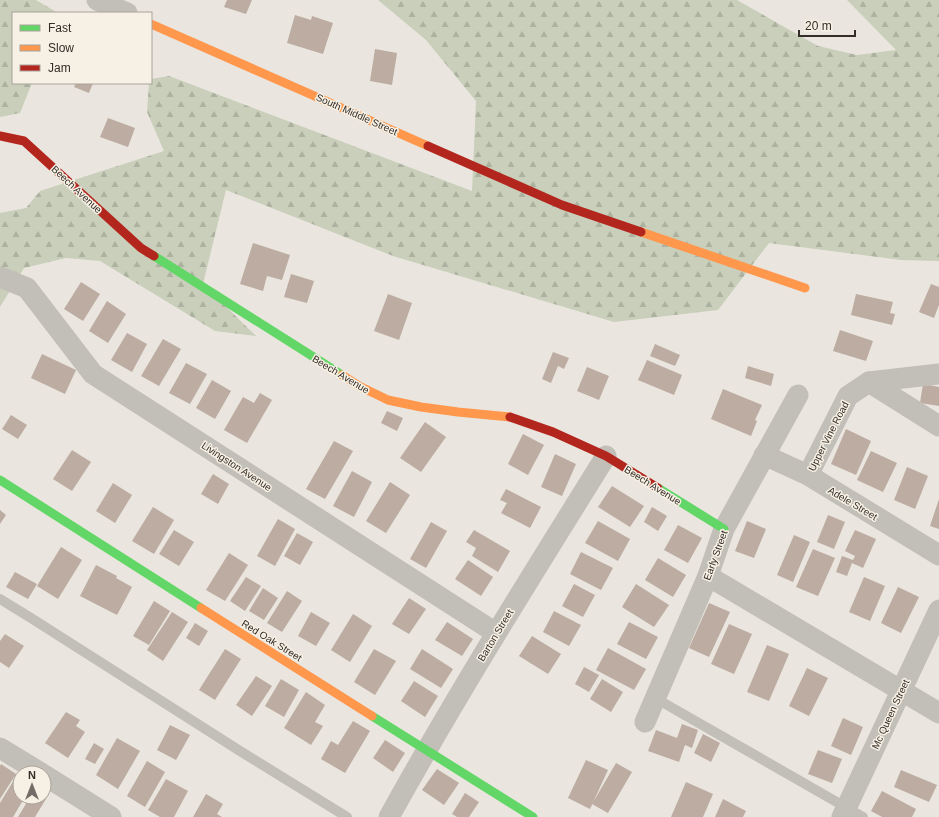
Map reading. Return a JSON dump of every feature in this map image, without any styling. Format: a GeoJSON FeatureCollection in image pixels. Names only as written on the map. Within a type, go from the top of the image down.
{"type":"FeatureCollection","features":[{"type":"Feature","properties":{"kind":"street"},"geometry":{"type":"LineString","coordinates":[[97,0],[125,12]]}},
{"type":"Feature","properties":{"kind":"street","name":"South Middle Street"},"geometry":{"type":"LineString","coordinates":[[152,24],[562,205],[805,288]]}},
{"type":"Feature","properties":{"kind":"street","name":"Beech Avenue"},"geometry":{"type":"LineString","coordinates":[[0,136],[24,141],[141,248],[359,386],[388,400],[421,407],[510,417],[553,432],[606,456],[724,529]]}},
{"type":"Feature","properties":{"kind":"street","name":"Livingston Avenue"},"geometry":{"type":"LineString","coordinates":[[0,277],[27,288],[93,374],[496,633]]}},
{"type":"Feature","properties":{"kind":"street","name":"Upper Vine Road"},"geometry":{"type":"LineString","coordinates":[[808,476],[848,396],[869,382],[939,374]]}},
{"type":"Feature","properties":{"kind":"street"},"geometry":{"type":"LineString","coordinates":[[869,382],[939,426]]}},
{"type":"Feature","properties":{"kind":"street","name":"Early Street"},"geometry":{"type":"LineString","coordinates":[[645,722],[708,576],[724,529],[798,395]]}},
{"type":"Feature","properties":{"kind":"street","name":"Adele Street"},"geometry":{"type":"LineString","coordinates":[[764,455],[808,476],[939,555]]}},
{"type":"Feature","properties":{"kind":"street","name":"Barton Street"},"geometry":{"type":"LineString","coordinates":[[389,817],[496,633],[606,456]]}},
{"type":"Feature","properties":{"kind":"street","name":"Red Oak Street"},"geometry":{"type":"LineString","coordinates":[[0,480],[426,751],[533,817]]}},
{"type":"Feature","properties":{"kind":"street"},"geometry":{"type":"LineString","coordinates":[[708,576],[939,712]]}},
{"type":"Feature","properties":{"kind":"street","name":"Mc Queen Street"},"geometry":{"type":"LineString","coordinates":[[851,814],[901,691],[939,610]]}},
{"type":"Feature","properties":{"kind":"street"},"geometry":{"type":"LineString","coordinates":[[0,748],[28,765]]}},
{"type":"Feature","properties":{"kind":"street"},"geometry":{"type":"LineString","coordinates":[[52,780],[111,817]]}},
{"type":"Feature","properties":{"kind":"lane"},"geometry":{"type":"LineString","coordinates":[[0,599],[240,752],[347,817]]}},
{"type":"Feature","properties":{"kind":"lane"},"geometry":{"type":"LineString","coordinates":[[655,698],[851,814]]}},
{"type":"Feature","properties":{"kind":"green space"},"geometry":{"type":"Polygon","coordinates":[[[0,0],[36,0],[56,12],[12,12],[12,84],[32,84],[20,113],[0,117],[0,0]]]}},
{"type":"Feature","properties":{"kind":"green space"},"geometry":{"type":"Polygon","coordinates":[[[378,0],[737,0],[818,46],[857,55],[896,50],[847,0],[939,0],[939,261],[901,260],[769,243],[718,310],[614,322],[393,256],[226,190],[203,284],[256,336],[215,331],[100,261],[66,258],[24,268],[0,307],[0,213],[26,208],[40,191],[164,151],[147,112],[149,84],[152,84],[152,79],[169,76],[472,191],[476,101],[426,40],[378,0]]]}},
{"type":"Feature","properties":{"kind":"building"},"geometry":{"type":"Polygon","coordinates":[[[227,0],[252,0],[246,14],[224,7],[227,0]]]}},
{"type":"Feature","properties":{"kind":"building"},"geometry":{"type":"Polygon","coordinates":[[[295,15],[311,20],[312,16],[333,23],[323,54],[287,43],[295,15]]]}},
{"type":"Feature","properties":{"kind":"building"},"geometry":{"type":"Polygon","coordinates":[[[375,49],[397,53],[392,85],[370,81],[375,49]]]}},
{"type":"Feature","properties":{"kind":"building"},"geometry":{"type":"Polygon","coordinates":[[[76,84],[93,84],[89,93],[74,87],[76,84]]]}},
{"type":"Feature","properties":{"kind":"building"},"geometry":{"type":"Polygon","coordinates":[[[108,118],[135,128],[128,147],[100,137],[108,118]]]}},
{"type":"Feature","properties":{"kind":"building"},"geometry":{"type":"Polygon","coordinates":[[[253,243],[290,255],[282,280],[267,276],[263,291],[240,284],[253,243]]]}},
{"type":"Feature","properties":{"kind":"building"},"geometry":{"type":"Polygon","coordinates":[[[291,274],[314,281],[307,303],[284,297],[291,274]]]}},
{"type":"Feature","properties":{"kind":"building"},"geometry":{"type":"Polygon","coordinates":[[[81,282],[100,294],[83,321],[64,309],[81,282]]]}},
{"type":"Feature","properties":{"kind":"building"},"geometry":{"type":"Polygon","coordinates":[[[931,284],[939,287],[939,305],[934,318],[919,312],[931,284]]]}},
{"type":"Feature","properties":{"kind":"building"},"geometry":{"type":"Polygon","coordinates":[[[388,294],[412,303],[399,340],[374,331],[388,294]]]}},
{"type":"Feature","properties":{"kind":"building"},"geometry":{"type":"Polygon","coordinates":[[[856,294],[893,302],[890,313],[895,314],[892,325],[851,315],[856,294]]]}},
{"type":"Feature","properties":{"kind":"building"},"geometry":{"type":"Polygon","coordinates":[[[107,301],[126,314],[108,343],[89,331],[107,301]]]}},
{"type":"Feature","properties":{"kind":"building"},"geometry":{"type":"Polygon","coordinates":[[[840,330],[873,341],[866,361],[833,351],[840,330]]]}},
{"type":"Feature","properties":{"kind":"building"},"geometry":{"type":"Polygon","coordinates":[[[127,333],[147,344],[132,372],[111,360],[127,333]]]}},
{"type":"Feature","properties":{"kind":"building"},"geometry":{"type":"Polygon","coordinates":[[[163,339],[181,349],[159,386],[141,376],[163,339]]]}},
{"type":"Feature","properties":{"kind":"building"},"geometry":{"type":"Polygon","coordinates":[[[655,344],[680,355],[675,366],[650,356],[655,344]]]}},
{"type":"Feature","properties":{"kind":"building"},"geometry":{"type":"Polygon","coordinates":[[[553,352],[569,358],[564,369],[558,366],[551,383],[542,379],[553,352]]]}},
{"type":"Feature","properties":{"kind":"building"},"geometry":{"type":"Polygon","coordinates":[[[42,354],[76,370],[65,394],[31,378],[42,354]]]}},
{"type":"Feature","properties":{"kind":"building"},"geometry":{"type":"Polygon","coordinates":[[[647,360],[682,375],[674,395],[638,380],[647,360]]]}},
{"type":"Feature","properties":{"kind":"building"},"geometry":{"type":"Polygon","coordinates":[[[186,363],[207,374],[190,404],[169,393],[186,363]]]}},
{"type":"Feature","properties":{"kind":"building"},"geometry":{"type":"Polygon","coordinates":[[[748,366],[774,374],[771,386],[745,378],[748,366]]]}},
{"type":"Feature","properties":{"kind":"building"},"geometry":{"type":"Polygon","coordinates":[[[587,367],[609,376],[599,400],[577,391],[587,367]]]}},
{"type":"Feature","properties":{"kind":"building"},"geometry":{"type":"Polygon","coordinates":[[[212,380],[231,391],[215,419],[196,408],[212,380]]]}},
{"type":"Feature","properties":{"kind":"building"},"geometry":{"type":"Polygon","coordinates":[[[923,384],[939,387],[939,406],[920,403],[923,384]]]}},
{"type":"Feature","properties":{"kind":"building"},"geometry":{"type":"Polygon","coordinates":[[[723,389],[762,405],[755,420],[757,421],[751,436],[711,419],[723,389]]]}},
{"type":"Feature","properties":{"kind":"building"},"geometry":{"type":"Polygon","coordinates":[[[260,393],[272,400],[247,443],[224,430],[243,397],[254,403],[260,393]]]}},
{"type":"Feature","properties":{"kind":"building"},"geometry":{"type":"Polygon","coordinates":[[[387,411],[403,418],[397,431],[381,423],[387,411]]]}},
{"type":"Feature","properties":{"kind":"building"},"geometry":{"type":"Polygon","coordinates":[[[11,415],[27,425],[18,439],[2,429],[11,415]]]}},
{"type":"Feature","properties":{"kind":"building"},"geometry":{"type":"Polygon","coordinates":[[[425,422],[446,437],[421,472],[400,458],[425,422]]]}},
{"type":"Feature","properties":{"kind":"building"},"geometry":{"type":"Polygon","coordinates":[[[846,429],[871,441],[856,475],[831,464],[846,429]]]}},
{"type":"Feature","properties":{"kind":"building"},"geometry":{"type":"Polygon","coordinates":[[[523,434],[544,445],[528,475],[508,464],[523,434]]]}},
{"type":"Feature","properties":{"kind":"building"},"geometry":{"type":"Polygon","coordinates":[[[334,441],[353,451],[325,499],[306,489],[334,441]]]}},
{"type":"Feature","properties":{"kind":"building"},"geometry":{"type":"Polygon","coordinates":[[[72,450],[91,462],[72,491],[53,479],[72,450]]]}},
{"type":"Feature","properties":{"kind":"building"},"geometry":{"type":"Polygon","coordinates":[[[871,451],[897,463],[883,492],[857,480],[871,451]]]}},
{"type":"Feature","properties":{"kind":"building"},"geometry":{"type":"Polygon","coordinates":[[[555,454],[576,464],[562,496],[541,487],[555,454]]]}},
{"type":"Feature","properties":{"kind":"building"},"geometry":{"type":"Polygon","coordinates":[[[907,467],[928,476],[915,509],[894,500],[907,467]]]}},
{"type":"Feature","properties":{"kind":"building"},"geometry":{"type":"Polygon","coordinates":[[[352,471],[372,482],[354,517],[333,506],[352,471]]]}},
{"type":"Feature","properties":{"kind":"building"},"geometry":{"type":"Polygon","coordinates":[[[213,474],[229,484],[218,504],[201,494],[213,474]]]}},
{"type":"Feature","properties":{"kind":"building"},"geometry":{"type":"Polygon","coordinates":[[[390,482],[410,495],[386,533],[366,521],[390,482]]]}},
{"type":"Feature","properties":{"kind":"building"},"geometry":{"type":"Polygon","coordinates":[[[113,483],[132,495],[115,523],[96,511],[113,483]]]}},
{"type":"Feature","properties":{"kind":"building"},"geometry":{"type":"Polygon","coordinates":[[[612,486],[644,506],[630,527],[598,507],[612,486]]]}},
{"type":"Feature","properties":{"kind":"building"},"geometry":{"type":"Polygon","coordinates":[[[506,489],[541,507],[530,528],[501,513],[507,503],[500,500],[506,489]]]}},
{"type":"Feature","properties":{"kind":"building"},"geometry":{"type":"Polygon","coordinates":[[[939,499],[939,529],[930,526],[939,499]]]}},
{"type":"Feature","properties":{"kind":"building"},"geometry":{"type":"Polygon","coordinates":[[[153,507],[174,520],[154,554],[132,541],[153,507]]]}},
{"type":"Feature","properties":{"kind":"building"},"geometry":{"type":"Polygon","coordinates":[[[652,507],[667,516],[658,531],[644,522],[652,507]]]}},
{"type":"Feature","properties":{"kind":"building"},"geometry":{"type":"Polygon","coordinates":[[[0,510],[6,515],[0,524],[0,510]]]}},
{"type":"Feature","properties":{"kind":"building"},"geometry":{"type":"Polygon","coordinates":[[[828,515],[845,522],[834,549],[817,542],[828,515]]]}},
{"type":"Feature","properties":{"kind":"building"},"geometry":{"type":"Polygon","coordinates":[[[278,519],[295,529],[275,566],[257,556],[278,519]]]}},
{"type":"Feature","properties":{"kind":"building"},"geometry":{"type":"Polygon","coordinates":[[[598,521],[630,539],[618,561],[585,543],[598,521]]]}},
{"type":"Feature","properties":{"kind":"building"},"geometry":{"type":"Polygon","coordinates":[[[747,521],[766,529],[754,558],[735,551],[747,521]]]}},
{"type":"Feature","properties":{"kind":"building"},"geometry":{"type":"Polygon","coordinates":[[[431,522],[447,531],[426,568],[410,559],[431,522]]]}},
{"type":"Feature","properties":{"kind":"building"},"geometry":{"type":"Polygon","coordinates":[[[678,525],[702,538],[688,563],[664,550],[678,525]]]}},
{"type":"Feature","properties":{"kind":"building"},"geometry":{"type":"Polygon","coordinates":[[[174,530],[194,542],[179,566],[159,554],[174,530]]]}},
{"type":"Feature","properties":{"kind":"building"},"geometry":{"type":"Polygon","coordinates":[[[474,530],[510,551],[498,572],[472,556],[476,548],[466,542],[474,530]]]}},
{"type":"Feature","properties":{"kind":"building"},"geometry":{"type":"Polygon","coordinates":[[[855,530],[876,539],[863,568],[852,563],[847,576],[836,572],[842,556],[853,560],[855,556],[845,551],[855,530]]]}},
{"type":"Feature","properties":{"kind":"building"},"geometry":{"type":"Polygon","coordinates":[[[297,533],[313,542],[300,565],[284,556],[297,533]]]}},
{"type":"Feature","properties":{"kind":"building"},"geometry":{"type":"Polygon","coordinates":[[[794,535],[810,542],[793,582],[777,575],[794,535]]]}},
{"type":"Feature","properties":{"kind":"building"},"geometry":{"type":"Polygon","coordinates":[[[61,547],[82,560],[58,599],[37,586],[61,547]]]}},
{"type":"Feature","properties":{"kind":"building"},"geometry":{"type":"Polygon","coordinates":[[[813,549],[835,558],[818,596],[796,587],[813,549]]]}},
{"type":"Feature","properties":{"kind":"building"},"geometry":{"type":"Polygon","coordinates":[[[581,552],[613,568],[601,590],[570,574],[581,552]]]}},
{"type":"Feature","properties":{"kind":"building"},"geometry":{"type":"Polygon","coordinates":[[[229,553],[248,565],[225,601],[206,590],[229,553]]]}},
{"type":"Feature","properties":{"kind":"building"},"geometry":{"type":"Polygon","coordinates":[[[658,558],[686,575],[673,597],[645,580],[658,558]]]}},
{"type":"Feature","properties":{"kind":"building"},"geometry":{"type":"Polygon","coordinates":[[[468,560],[493,577],[481,596],[455,579],[468,560]]]}},
{"type":"Feature","properties":{"kind":"building"},"geometry":{"type":"Polygon","coordinates":[[[96,565],[117,576],[116,578],[132,587],[117,615],[80,596],[96,565]]]}},
{"type":"Feature","properties":{"kind":"building"},"geometry":{"type":"Polygon","coordinates":[[[15,572],[37,584],[28,599],[6,587],[15,572]]]}},
{"type":"Feature","properties":{"kind":"building"},"geometry":{"type":"Polygon","coordinates":[[[246,577],[261,586],[245,611],[230,601],[246,577]]]}},
{"type":"Feature","properties":{"kind":"building"},"geometry":{"type":"Polygon","coordinates":[[[864,577],[885,586],[870,621],[849,612],[864,577]]]}},
{"type":"Feature","properties":{"kind":"building"},"geometry":{"type":"Polygon","coordinates":[[[574,584],[595,595],[583,617],[562,606],[574,584]]]}},
{"type":"Feature","properties":{"kind":"building"},"geometry":{"type":"Polygon","coordinates":[[[636,584],[669,605],[654,627],[622,607],[636,584]]]}},
{"type":"Feature","properties":{"kind":"building"},"geometry":{"type":"Polygon","coordinates":[[[898,587],[919,597],[901,633],[881,623],[898,587]]]}},
{"type":"Feature","properties":{"kind":"building"},"geometry":{"type":"Polygon","coordinates":[[[263,588],[278,598],[264,620],[249,611],[263,588]]]}},
{"type":"Feature","properties":{"kind":"building"},"geometry":{"type":"Polygon","coordinates":[[[287,591],[302,601],[282,632],[267,623],[287,591]]]}},
{"type":"Feature","properties":{"kind":"building"},"geometry":{"type":"Polygon","coordinates":[[[409,598],[426,609],[409,634],[392,624],[409,598]]]}},
{"type":"Feature","properties":{"kind":"building"},"geometry":{"type":"Polygon","coordinates":[[[154,601],[170,611],[149,645],[133,636],[154,601]]]}},
{"type":"Feature","properties":{"kind":"building"},"geometry":{"type":"Polygon","coordinates":[[[709,603],[730,612],[709,657],[689,648],[709,603]]]}},
{"type":"Feature","properties":{"kind":"building"},"geometry":{"type":"Polygon","coordinates":[[[554,611],[581,625],[569,646],[543,632],[554,611]]]}},
{"type":"Feature","properties":{"kind":"building"},"geometry":{"type":"Polygon","coordinates":[[[172,612],[188,622],[163,661],[147,650],[172,612]]]}},
{"type":"Feature","properties":{"kind":"building"},"geometry":{"type":"Polygon","coordinates":[[[311,612],[330,623],[316,646],[298,636],[311,612]]]}},
{"type":"Feature","properties":{"kind":"building"},"geometry":{"type":"Polygon","coordinates":[[[353,614],[372,626],[350,662],[331,650],[353,614]]]}},
{"type":"Feature","properties":{"kind":"building"},"geometry":{"type":"Polygon","coordinates":[[[447,622],[473,639],[462,656],[435,640],[447,622]]]}},
{"type":"Feature","properties":{"kind":"building"},"geometry":{"type":"Polygon","coordinates":[[[629,622],[658,637],[646,659],[617,644],[629,622]]]}},
{"type":"Feature","properties":{"kind":"building"},"geometry":{"type":"Polygon","coordinates":[[[195,623],[208,631],[199,646],[186,638],[195,623]]]}},
{"type":"Feature","properties":{"kind":"building"},"geometry":{"type":"Polygon","coordinates":[[[729,624],[752,634],[734,674],[711,664],[729,624]]]}},
{"type":"Feature","properties":{"kind":"building"},"geometry":{"type":"Polygon","coordinates":[[[5,634],[24,646],[9,668],[0,662],[0,641],[5,634]]]}},
{"type":"Feature","properties":{"kind":"building"},"geometry":{"type":"Polygon","coordinates":[[[532,636],[561,654],[548,674],[519,656],[532,636]]]}},
{"type":"Feature","properties":{"kind":"building"},"geometry":{"type":"Polygon","coordinates":[[[767,645],[789,654],[769,701],[747,692],[767,645]]]}},
{"type":"Feature","properties":{"kind":"building"},"geometry":{"type":"Polygon","coordinates":[[[608,648],[646,669],[634,690],[596,670],[608,648]]]}},
{"type":"Feature","properties":{"kind":"building"},"geometry":{"type":"Polygon","coordinates":[[[225,649],[241,659],[215,700],[199,690],[225,649]]]}},
{"type":"Feature","properties":{"kind":"building"},"geometry":{"type":"Polygon","coordinates":[[[374,649],[396,661],[375,695],[354,682],[374,649]]]}},
{"type":"Feature","properties":{"kind":"building"},"geometry":{"type":"Polygon","coordinates":[[[422,649],[453,669],[441,688],[410,669],[422,649]]]}},
{"type":"Feature","properties":{"kind":"building"},"geometry":{"type":"Polygon","coordinates":[[[584,667],[599,675],[589,692],[575,684],[584,667]]]}},
{"type":"Feature","properties":{"kind":"building"},"geometry":{"type":"Polygon","coordinates":[[[807,668],[828,678],[809,716],[789,706],[807,668]]]}},
{"type":"Feature","properties":{"kind":"building"},"geometry":{"type":"Polygon","coordinates":[[[256,676],[272,686],[252,716],[236,705],[256,676]]]}},
{"type":"Feature","properties":{"kind":"building"},"geometry":{"type":"Polygon","coordinates":[[[281,679],[299,690],[284,717],[265,706],[281,679]]]}},
{"type":"Feature","properties":{"kind":"building"},"geometry":{"type":"Polygon","coordinates":[[[602,679],[623,692],[611,712],[590,699],[602,679]]]}},
{"type":"Feature","properties":{"kind":"building"},"geometry":{"type":"Polygon","coordinates":[[[414,681],[438,696],[425,717],[401,701],[414,681]]]}},
{"type":"Feature","properties":{"kind":"building"},"geometry":{"type":"Polygon","coordinates":[[[306,692],[325,705],[315,722],[323,726],[311,745],[284,728],[306,692]]]}},
{"type":"Feature","properties":{"kind":"building"},"geometry":{"type":"Polygon","coordinates":[[[66,712],[80,720],[76,726],[85,732],[68,758],[45,743],[66,712]]]}},
{"type":"Feature","properties":{"kind":"building"},"geometry":{"type":"Polygon","coordinates":[[[843,718],[863,727],[851,755],[831,746],[843,718]]]}},
{"type":"Feature","properties":{"kind":"building"},"geometry":{"type":"Polygon","coordinates":[[[353,721],[370,731],[345,773],[321,759],[331,741],[338,745],[353,721]]]}},
{"type":"Feature","properties":{"kind":"building"},"geometry":{"type":"Polygon","coordinates":[[[682,724],[698,730],[692,748],[685,745],[679,762],[648,751],[656,730],[677,738],[682,724]]]}},
{"type":"Feature","properties":{"kind":"building"},"geometry":{"type":"Polygon","coordinates":[[[170,725],[190,735],[176,760],[157,750],[170,725]]]}},
{"type":"Feature","properties":{"kind":"building"},"geometry":{"type":"Polygon","coordinates":[[[703,734],[720,743],[711,762],[694,753],[703,734]]]}},
{"type":"Feature","properties":{"kind":"building"},"geometry":{"type":"Polygon","coordinates":[[[117,738],[140,751],[118,789],[96,775],[117,738]]]}},
{"type":"Feature","properties":{"kind":"building"},"geometry":{"type":"Polygon","coordinates":[[[385,740],[405,753],[393,772],[373,758],[385,740]]]}},
{"type":"Feature","properties":{"kind":"building"},"geometry":{"type":"Polygon","coordinates":[[[94,743],[104,749],[95,764],[85,759],[94,743]]]}},
{"type":"Feature","properties":{"kind":"building"},"geometry":{"type":"Polygon","coordinates":[[[818,750],[842,759],[832,783],[808,774],[818,750]]]}},
{"type":"Feature","properties":{"kind":"building"},"geometry":{"type":"Polygon","coordinates":[[[586,760],[608,770],[590,809],[568,798],[586,760]]]}},
{"type":"Feature","properties":{"kind":"building"},"geometry":{"type":"Polygon","coordinates":[[[147,761],[165,772],[145,807],[127,796],[147,761]]]}},
{"type":"Feature","properties":{"kind":"building"},"geometry":{"type":"Polygon","coordinates":[[[616,763],[632,772],[608,813],[592,804],[616,763]]]}},
{"type":"Feature","properties":{"kind":"building"},"geometry":{"type":"Polygon","coordinates":[[[1,764],[12,771],[12,780],[0,799],[1,764]]]}},
{"type":"Feature","properties":{"kind":"building"},"geometry":{"type":"Polygon","coordinates":[[[437,769],[459,783],[444,805],[422,790],[437,769]]]}},
{"type":"Feature","properties":{"kind":"building"},"geometry":{"type":"Polygon","coordinates":[[[901,770],[937,785],[929,802],[894,787],[901,770]]]}},
{"type":"Feature","properties":{"kind":"building"},"geometry":{"type":"Polygon","coordinates":[[[166,779],[188,791],[174,817],[160,817],[148,810],[166,779]]]}},
{"type":"Feature","properties":{"kind":"building"},"geometry":{"type":"Polygon","coordinates":[[[686,782],[713,794],[703,817],[671,817],[686,782]]]}},
{"type":"Feature","properties":{"kind":"building"},"geometry":{"type":"Polygon","coordinates":[[[12,783],[12,805],[20,805],[13,817],[0,817],[0,803],[12,783]]]}},
{"type":"Feature","properties":{"kind":"building"},"geometry":{"type":"Polygon","coordinates":[[[882,791],[916,809],[912,817],[882,817],[871,811],[882,791]]]}},
{"type":"Feature","properties":{"kind":"building"},"geometry":{"type":"Polygon","coordinates":[[[465,793],[479,802],[469,817],[457,817],[452,814],[465,793]]]}},
{"type":"Feature","properties":{"kind":"building"},"geometry":{"type":"Polygon","coordinates":[[[206,794],[223,804],[217,814],[222,817],[193,817],[206,794]]]}},
{"type":"Feature","properties":{"kind":"building"},"geometry":{"type":"Polygon","coordinates":[[[723,799],[746,811],[743,817],[715,817],[723,799]]]}},
{"type":"Feature","properties":{"kind":"building"},"geometry":{"type":"Polygon","coordinates":[[[25,805],[42,805],[35,817],[18,817],[25,805]]]}},
{"type":"Feature","properties":{"kind":"traffic: fast"},"geometry":{"type":"LineString","coordinates":[[154,256],[342,375]]}},
{"type":"Feature","properties":{"kind":"traffic: fast"},"geometry":{"type":"LineString","coordinates":[[0,480],[201,608]]}},
{"type":"Feature","properties":{"kind":"traffic: fast"},"geometry":{"type":"LineString","coordinates":[[658,488],[724,529]]}},
{"type":"Feature","properties":{"kind":"traffic: fast"},"geometry":{"type":"LineString","coordinates":[[372,716],[533,817]]}},
{"type":"Feature","properties":{"kind":"traffic: slow"},"geometry":{"type":"LineString","coordinates":[[152,24],[428,146]]}},
{"type":"Feature","properties":{"kind":"traffic: slow"},"geometry":{"type":"LineString","coordinates":[[641,232],[805,288]]}},
{"type":"Feature","properties":{"kind":"traffic: slow"},"geometry":{"type":"LineString","coordinates":[[342,375],[359,386],[388,400],[421,407],[510,417]]}},
{"type":"Feature","properties":{"kind":"traffic: slow"},"geometry":{"type":"LineString","coordinates":[[201,608],[372,716]]}},
{"type":"Feature","properties":{"kind":"traffic: jam"},"geometry":{"type":"LineString","coordinates":[[0,136],[24,141],[141,248],[154,256]]}},
{"type":"Feature","properties":{"kind":"traffic: jam"},"geometry":{"type":"LineString","coordinates":[[428,146],[562,205],[641,232]]}},
{"type":"Feature","properties":{"kind":"traffic: jam"},"geometry":{"type":"LineString","coordinates":[[510,417],[553,432],[606,456],[658,488]]}}]}
